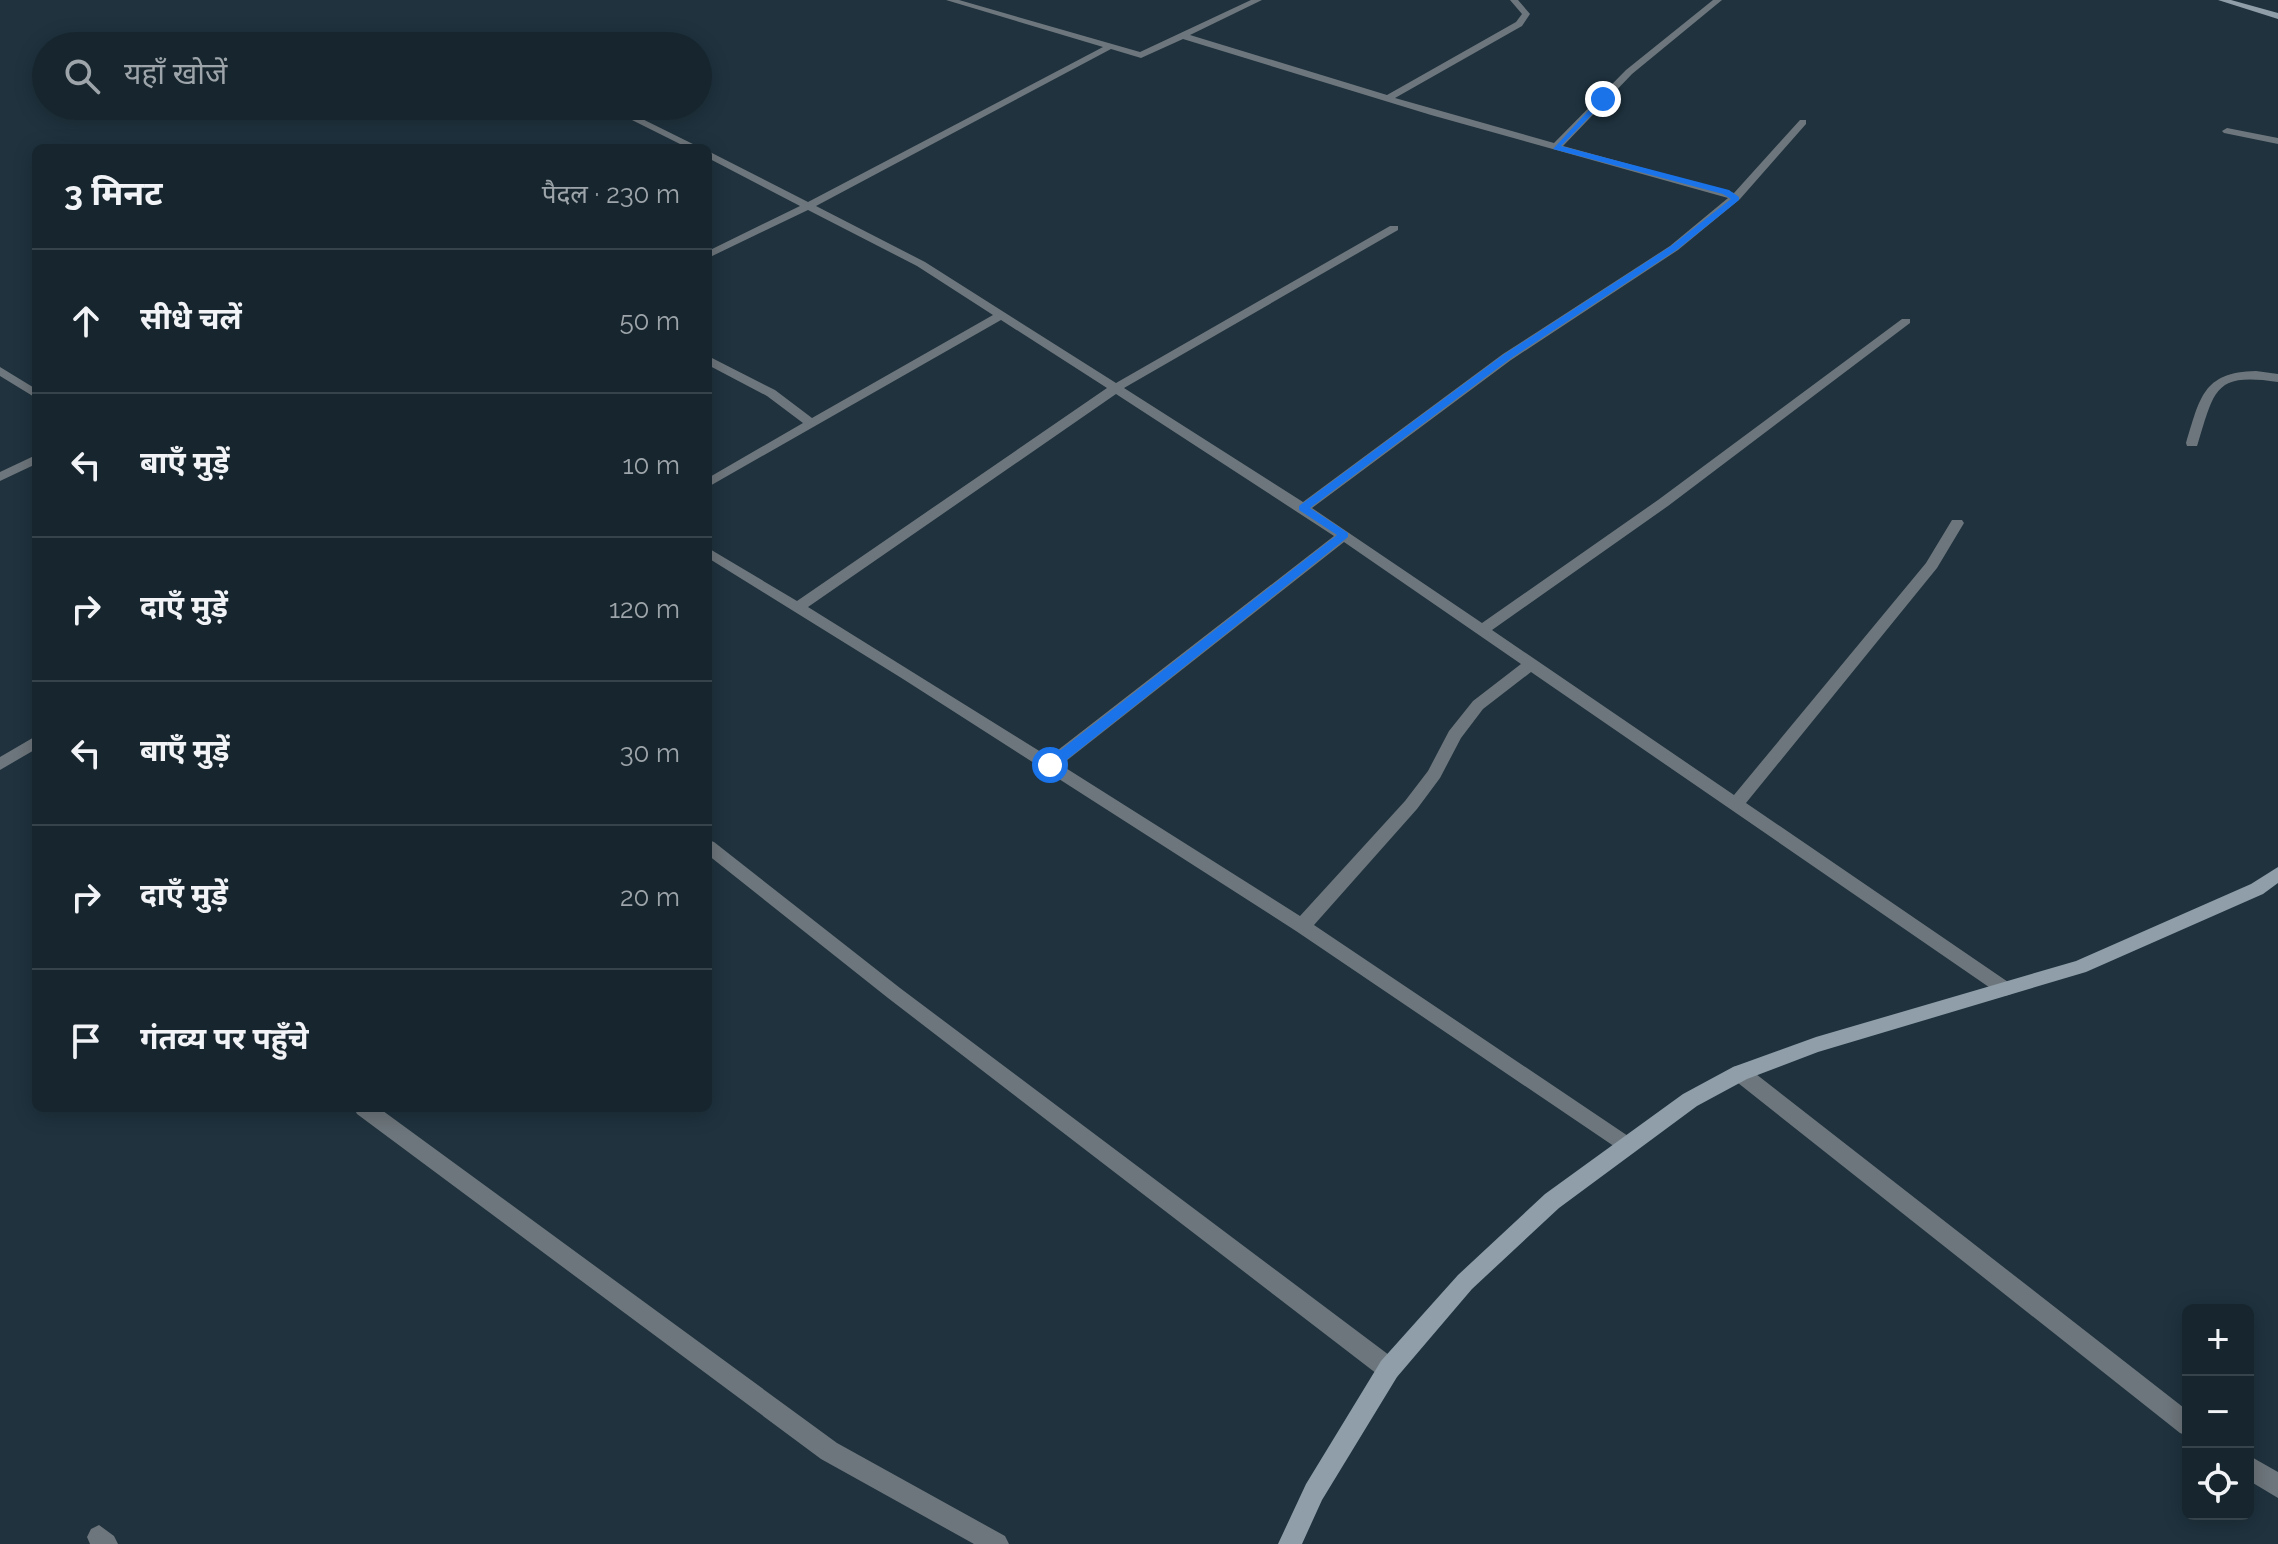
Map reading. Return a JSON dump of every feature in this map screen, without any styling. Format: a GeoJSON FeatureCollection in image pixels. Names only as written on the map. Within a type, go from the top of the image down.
{"type":"FeatureCollection","features":[{"type":"Feature","properties":{"kind":"main road"},"geometry":{"type":"LineString","coordinates":[[2222,0],[2278,16]]}},
{"type":"Feature","properties":{"kind":"main road"},"geometry":{"type":"LineString","coordinates":[[1290,1544],[1314,1492],[1389,1369],[1465,1282],[1552,1201],[1690,1100],[1740,1073],[1883,1023],[2080,967],[2257,889],[2278,874]]}},
{"type":"Feature","properties":{"kind":"street"},"geometry":{"type":"LineString","coordinates":[[950,0],[1107,48],[1146,54],[1258,0]]}},
{"type":"Feature","properties":{"kind":"street"},"geometry":{"type":"LineString","coordinates":[[1387,99],[1519,24],[1526,14],[1513,0],[1503,1]]}},
{"type":"Feature","properties":{"kind":"street"},"geometry":{"type":"LineString","coordinates":[[1556,147],[1629,72],[1718,0]]}},
{"type":"Feature","properties":{"kind":"street"},"geometry":{"type":"LineString","coordinates":[[1184,36],[1387,99],[1736,197]]}},
{"type":"Feature","properties":{"kind":"street"},"geometry":{"type":"LineString","coordinates":[[712,253],[808,206],[1107,48]]}},
{"type":"Feature","properties":{"kind":"street"},"geometry":{"type":"LineString","coordinates":[[638,120],[688,144]]}},
{"type":"Feature","properties":{"kind":"street"},"geometry":{"type":"LineString","coordinates":[[1303,508],[1507,357],[1674,248],[1736,197],[1803,122]]}},
{"type":"Feature","properties":{"kind":"street"},"geometry":{"type":"LineString","coordinates":[[2227,131],[2278,141]]}},
{"type":"Feature","properties":{"kind":"street"},"geometry":{"type":"LineString","coordinates":[[712,156],[921,264],[1303,508],[2005,989]]}},
{"type":"Feature","properties":{"kind":"street"},"geometry":{"type":"LineString","coordinates":[[798,607],[1116,388],[1394,228]]}},
{"type":"Feature","properties":{"kind":"street"},"geometry":{"type":"LineString","coordinates":[[712,481],[1001,315]]}},
{"type":"Feature","properties":{"kind":"street"},"geometry":{"type":"LineString","coordinates":[[1482,630],[1663,503],[1906,321]]}},
{"type":"Feature","properties":{"kind":"street"},"geometry":{"type":"LineString","coordinates":[[712,362],[771,393],[810,423]]}},
{"type":"Feature","properties":{"kind":"street"},"geometry":{"type":"LineString","coordinates":[[0,371],[32,391]]}},
{"type":"Feature","properties":{"kind":"street"},"geometry":{"type":"LineString","coordinates":[[2192,443],[2209,390],[2219,382],[2228,376],[2245,374],[2278,378]]}},
{"type":"Feature","properties":{"kind":"street"},"geometry":{"type":"LineString","coordinates":[[0,477],[32,461]]}},
{"type":"Feature","properties":{"kind":"street"},"geometry":{"type":"LineString","coordinates":[[1736,804],[1932,565],[1957,523]]}},
{"type":"Feature","properties":{"kind":"street"},"geometry":{"type":"LineString","coordinates":[[1050,765],[1344,535]]}},
{"type":"Feature","properties":{"kind":"street"},"geometry":{"type":"LineString","coordinates":[[712,554],[1302,926],[1627,1146]]}},
{"type":"Feature","properties":{"kind":"street"},"geometry":{"type":"LineString","coordinates":[[1302,926],[1411,805],[1434,774],[1455,735],[1478,705],[1531,664]]}},
{"type":"Feature","properties":{"kind":"street"},"geometry":{"type":"LineString","coordinates":[[0,764],[32,744]]}},
{"type":"Feature","properties":{"kind":"street"},"geometry":{"type":"LineString","coordinates":[[712,849],[894,993],[1389,1369]]}},
{"type":"Feature","properties":{"kind":"street"},"geometry":{"type":"LineString","coordinates":[[1740,1073],[2182,1420]]}},
{"type":"Feature","properties":{"kind":"street"},"geometry":{"type":"LineString","coordinates":[[369,1112],[829,1451],[997,1544]]}},
{"type":"Feature","properties":{"kind":"street"},"geometry":{"type":"LineString","coordinates":[[2254,1470],[2278,1486]]}},
{"type":"Feature","properties":{"kind":"route"},"geometry":{"type":"LineString","coordinates":[[1050,765],[1344,535],[1303,508],[1507,357],[1674,248],[1736,199],[1726,192],[1556,147],[1603,99]]}}]}
